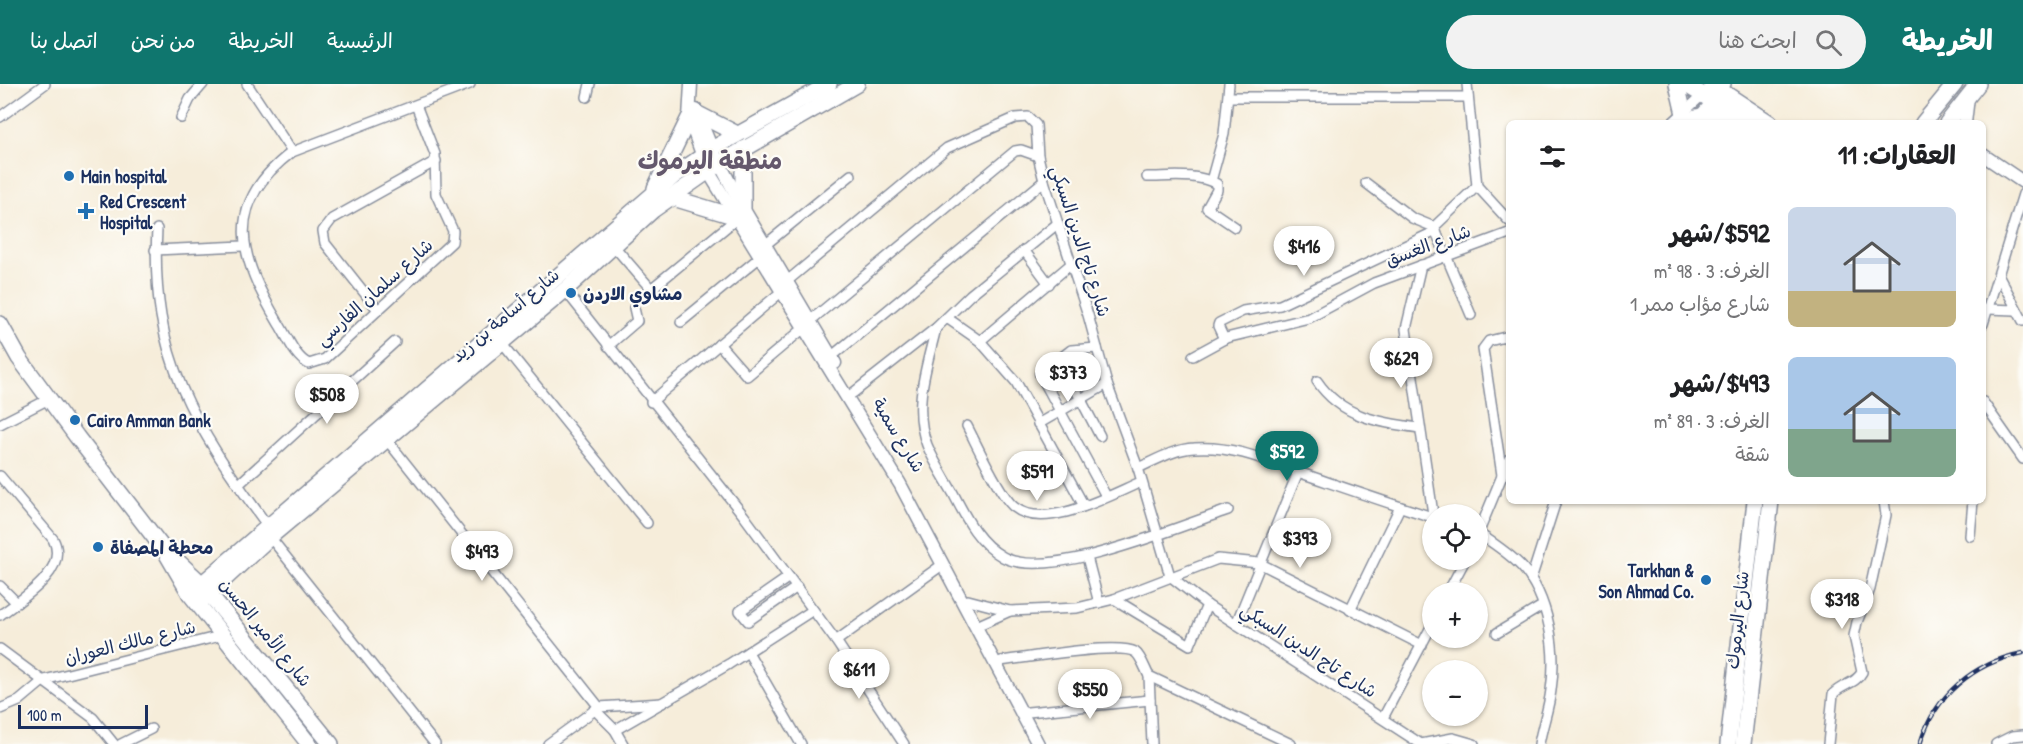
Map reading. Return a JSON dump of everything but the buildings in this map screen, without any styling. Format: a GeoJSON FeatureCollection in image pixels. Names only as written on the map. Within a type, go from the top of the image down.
{"type":"FeatureCollection","features":[{"type":"Feature","properties":{"kind":"main road","name":"شارع أسامة بن زيد"},"geometry":{"type":"LineString","coordinates":[[200,593],[653,193],[706,153],[740,141],[828,88],[857,84]]}},
{"type":"Feature","properties":{"kind":"main road"},"geometry":{"type":"LineString","coordinates":[[1677,84],[1685,119],[1734,113]]}},
{"type":"Feature","properties":{"kind":"main road"},"geometry":{"type":"LineString","coordinates":[[1684,84],[1714,89],[1765,120]]}},
{"type":"Feature","properties":{"kind":"main road"},"geometry":{"type":"LineString","coordinates":[[1925,120],[1955,84]]}},
{"type":"Feature","properties":{"kind":"main road"},"geometry":{"type":"LineString","coordinates":[[1714,89],[1734,113],[1744,120]]}},
{"type":"Feature","properties":{"kind":"main road"},"geometry":{"type":"LineString","coordinates":[[1949,120],[1973,90]]}},
{"type":"Feature","properties":{"kind":"main road"},"geometry":{"type":"LineString","coordinates":[[653,193],[692,112],[740,141],[737,215],[670,196]]}},
{"type":"Feature","properties":{"kind":"main road","name":"شارع أسامة بن زيد"},"geometry":{"type":"LineString","coordinates":[[200,593],[221,581],[269,531],[387,440],[565,290],[670,196],[714,167],[740,141]]}},
{"type":"Feature","properties":{"kind":"main road","name":"شارع الأمير الحسن"},"geometry":{"type":"LineString","coordinates":[[0,324],[19,358],[49,399],[165,551],[176,556],[224,635],[304,740]]}},
{"type":"Feature","properties":{"kind":"main road","name":"شارع اليرموك"},"geometry":{"type":"LineString","coordinates":[[1728,744],[1755,504]]}},
{"type":"Feature","properties":{"kind":"main road","name":"شارع اليرموك"},"geometry":{"type":"LineString","coordinates":[[1743,744],[1771,504]]}},
{"type":"Feature","properties":{"kind":"main road"},"geometry":{"type":"LineString","coordinates":[[220,605],[217,590],[221,581]]}},
{"type":"Feature","properties":{"kind":"main road","name":"شارع الأمير الحسن"},"geometry":{"type":"LineString","coordinates":[[200,593],[220,605],[331,744]]}},
{"type":"Feature","properties":{"kind":"street"},"geometry":{"type":"LineString","coordinates":[[0,117],[45,84]]}},
{"type":"Feature","properties":{"kind":"street"},"geometry":{"type":"LineString","coordinates":[[181,118],[190,99],[203,84]]}},
{"type":"Feature","properties":{"kind":"street"},"geometry":{"type":"LineString","coordinates":[[247,84],[292,152]]}},
{"type":"Feature","properties":{"kind":"street","name":"شارع سلمان الفارسي"},"geometry":{"type":"LineString","coordinates":[[436,160],[436,194],[453,231],[452,242],[325,359],[309,364],[297,353],[268,305],[252,274],[243,246],[246,221],[254,191],[277,164],[292,152],[470,84]]}},
{"type":"Feature","properties":{"kind":"street"},"geometry":{"type":"LineString","coordinates":[[586,97],[590,84]]}},
{"type":"Feature","properties":{"kind":"street"},"geometry":{"type":"LineString","coordinates":[[691,84],[692,112]]}},
{"type":"Feature","properties":{"kind":"street"},"geometry":{"type":"LineString","coordinates":[[1211,181],[1224,134],[1229,84]]}},
{"type":"Feature","properties":{"kind":"street"},"geometry":{"type":"LineString","coordinates":[[1467,84],[1477,186],[1506,218]]}},
{"type":"Feature","properties":{"kind":"street"},"geometry":{"type":"LineString","coordinates":[[1685,119],[1714,89]]}},
{"type":"Feature","properties":{"kind":"street"},"geometry":{"type":"LineString","coordinates":[[1966,120],[1973,90]]}},
{"type":"Feature","properties":{"kind":"street"},"geometry":{"type":"LineString","coordinates":[[1229,97],[1468,97]]}},
{"type":"Feature","properties":{"kind":"street"},"geometry":{"type":"LineString","coordinates":[[378,310],[325,243],[323,231],[332,219],[436,160],[416,105]]}},
{"type":"Feature","properties":{"kind":"street","name":"شارع سمية"},"geometry":{"type":"LineString","coordinates":[[692,112],[706,153],[759,258],[783,287],[807,325],[900,484],[1038,744]]}},
{"type":"Feature","properties":{"kind":"street","name":"شارع تاج الدين السبكي"},"geometry":{"type":"LineString","coordinates":[[783,287],[949,147],[1023,116],[1033,120],[1036,125],[1038,156],[1044,181],[1107,384],[1138,468],[1170,576],[1207,605],[1421,744]]}},
{"type":"Feature","properties":{"kind":"street"},"geometry":{"type":"LineString","coordinates":[[719,344],[747,376],[1015,151],[1038,156]]}},
{"type":"Feature","properties":{"kind":"street"},"geometry":{"type":"LineString","coordinates":[[1986,156],[2023,182]]}},
{"type":"Feature","properties":{"kind":"street"},"geometry":{"type":"LineString","coordinates":[[765,245],[851,175]]}},
{"type":"Feature","properties":{"kind":"street"},"geometry":{"type":"LineString","coordinates":[[1147,177],[1192,177],[1217,184],[1217,190],[1207,208],[1235,227]]}},
{"type":"Feature","properties":{"kind":"street"},"geometry":{"type":"LineString","coordinates":[[831,357],[1044,181]]}},
{"type":"Feature","properties":{"kind":"street"},"geometry":{"type":"LineString","coordinates":[[1366,183],[1412,218],[1435,229],[1471,315]]}},
{"type":"Feature","properties":{"kind":"street"},"geometry":{"type":"LineString","coordinates":[[1224,339],[1218,326],[1223,320],[1243,312],[1280,305],[1435,229],[1477,186]]}},
{"type":"Feature","properties":{"kind":"street"},"geometry":{"type":"LineString","coordinates":[[1986,315],[2023,194]]}},
{"type":"Feature","properties":{"kind":"street"},"geometry":{"type":"LineString","coordinates":[[613,246],[651,289],[737,215]]}},
{"type":"Feature","properties":{"kind":"street","name":"شارع سمية"},"geometry":{"type":"LineString","coordinates":[[737,215],[765,245],[783,287]]}},
{"type":"Feature","properties":{"kind":"street"},"geometry":{"type":"LineString","coordinates":[[853,393],[936,328],[1057,224]]}},
{"type":"Feature","properties":{"kind":"street"},"geometry":{"type":"LineString","coordinates":[[157,229],[155,250],[159,309],[169,356],[190,407],[269,531],[435,744]]}},
{"type":"Feature","properties":{"kind":"street","name":"شارع الغسق"},"geometry":{"type":"LineString","coordinates":[[1193,356],[1224,339],[1309,318],[1374,283],[1506,234]]}},
{"type":"Feature","properties":{"kind":"street"},"geometry":{"type":"LineString","coordinates":[[155,250],[243,246]]}},
{"type":"Feature","properties":{"kind":"street"},"geometry":{"type":"LineString","coordinates":[[1024,250],[1049,284]]}},
{"type":"Feature","properties":{"kind":"street"},"geometry":{"type":"LineString","coordinates":[[681,322],[759,258]]}},
{"type":"Feature","properties":{"kind":"street"},"geometry":{"type":"LineString","coordinates":[[980,341],[1071,264]]}},
{"type":"Feature","properties":{"kind":"street"},"geometry":{"type":"LineString","coordinates":[[1421,265],[1406,329],[1430,504]]}},
{"type":"Feature","properties":{"kind":"street"},"geometry":{"type":"LineString","coordinates":[[1999,276],[2015,310],[2023,321]]}},
{"type":"Feature","properties":{"kind":"street"},"geometry":{"type":"LineString","coordinates":[[651,402],[783,287]]}},
{"type":"Feature","properties":{"kind":"street"},"geometry":{"type":"LineString","coordinates":[[565,290],[797,587],[836,641],[904,744]]}},
{"type":"Feature","properties":{"kind":"street"},"geometry":{"type":"LineString","coordinates":[[608,346],[637,321],[634,308]]}},
{"type":"Feature","properties":{"kind":"street"},"geometry":{"type":"LineString","coordinates":[[1988,309],[2015,310]]}},
{"type":"Feature","properties":{"kind":"street"},"geometry":{"type":"LineString","coordinates":[[947,318],[980,341],[1016,382],[1084,506]]}},
{"type":"Feature","properties":{"kind":"street","name":"شارع سمية"},"geometry":{"type":"LineString","coordinates":[[807,325],[831,357],[914,496],[1046,744]]}},
{"type":"Feature","properties":{"kind":"street"},"geometry":{"type":"LineString","coordinates":[[936,328],[921,387],[922,425],[936,464],[972,528],[990,548],[1016,562],[1050,562],[1088,557],[1228,510]]}},
{"type":"Feature","properties":{"kind":"street"},"geometry":{"type":"LineString","coordinates":[[1502,475],[1483,349],[1489,341],[1506,337]]}},
{"type":"Feature","properties":{"kind":"street"},"geometry":{"type":"LineString","coordinates":[[238,485],[395,342]]}},
{"type":"Feature","properties":{"kind":"street"},"geometry":{"type":"LineString","coordinates":[[502,343],[647,523]]}},
{"type":"Feature","properties":{"kind":"street"},"geometry":{"type":"LineString","coordinates":[[1097,348],[1076,348],[1059,358],[1040,374],[1106,496]]}},
{"type":"Feature","properties":{"kind":"street"},"geometry":{"type":"LineString","coordinates":[[1059,358],[1100,436]]}},
{"type":"Feature","properties":{"kind":"street"},"geometry":{"type":"LineString","coordinates":[[1317,381],[1329,396],[1349,411],[1369,419],[1420,428]]}},
{"type":"Feature","properties":{"kind":"street"},"geometry":{"type":"LineString","coordinates":[[1038,424],[1107,384]]}},
{"type":"Feature","properties":{"kind":"street"},"geometry":{"type":"LineString","coordinates":[[0,424],[49,399]]}},
{"type":"Feature","properties":{"kind":"street"},"geometry":{"type":"LineString","coordinates":[[1986,406],[2023,459]]}},
{"type":"Feature","properties":{"kind":"street"},"geometry":{"type":"LineString","coordinates":[[967,426],[1013,507],[1036,516],[1084,506],[1141,482]]}},
{"type":"Feature","properties":{"kind":"street"},"geometry":{"type":"LineString","coordinates":[[387,440],[615,730],[623,744]]}},
{"type":"Feature","properties":{"kind":"street"},"geometry":{"type":"LineString","coordinates":[[1138,468],[1170,453],[1204,447],[1260,456],[1298,472],[1422,513]]}},
{"type":"Feature","properties":{"kind":"street"},"geometry":{"type":"LineString","coordinates":[[1488,509],[1506,466]]}},
{"type":"Feature","properties":{"kind":"street"},"geometry":{"type":"LineString","coordinates":[[1236,624],[1298,472]]}},
{"type":"Feature","properties":{"kind":"street"},"geometry":{"type":"LineString","coordinates":[[0,476],[57,547],[58,557],[40,582],[0,615]]}},
{"type":"Feature","properties":{"kind":"street"},"geometry":{"type":"LineString","coordinates":[[1531,579],[1555,504]]}},
{"type":"Feature","properties":{"kind":"street"},"geometry":{"type":"LineString","coordinates":[[1828,744],[1833,694],[1845,684],[1854,682],[1862,672],[1854,636],[1870,589],[1886,515],[1884,504]]}},
{"type":"Feature","properties":{"kind":"street"},"geometry":{"type":"LineString","coordinates":[[1970,536],[1973,504]]}},
{"type":"Feature","properties":{"kind":"street"},"geometry":{"type":"LineString","coordinates":[[1350,610],[1400,507]]}},
{"type":"Feature","properties":{"kind":"street"},"geometry":{"type":"LineString","coordinates":[[1488,541],[1508,554],[1531,579],[1542,606],[1551,640],[1552,673],[1539,744]]}},
{"type":"Feature","properties":{"kind":"street"},"geometry":{"type":"LineString","coordinates":[[1088,557],[1100,603]]}},
{"type":"Feature","properties":{"kind":"street"},"geometry":{"type":"LineString","coordinates":[[968,600],[1010,610],[1055,609],[1114,599],[1218,559],[1259,563],[1422,645],[1383,718]]}},
{"type":"Feature","properties":{"kind":"street"},"geometry":{"type":"LineString","coordinates":[[836,641],[942,565]]}},
{"type":"Feature","properties":{"kind":"street"},"geometry":{"type":"LineString","coordinates":[[789,577],[740,611],[748,621],[797,587]]}},
{"type":"Feature","properties":{"kind":"street"},"geometry":{"type":"LineString","coordinates":[[0,586],[17,603]]}},
{"type":"Feature","properties":{"kind":"street"},"geometry":{"type":"LineString","coordinates":[[1114,599],[1190,645],[1207,605]]}},
{"type":"Feature","properties":{"kind":"street"},"geometry":{"type":"LineString","coordinates":[[1497,633],[1542,606]]}},
{"type":"Feature","properties":{"kind":"street"},"geometry":{"type":"LineString","coordinates":[[615,730],[664,703],[813,610]]}},
{"type":"Feature","properties":{"kind":"street"},"geometry":{"type":"LineString","coordinates":[[981,624],[1010,610]]}},
{"type":"Feature","properties":{"kind":"street","name":"شارع مالك العوران"},"geometry":{"type":"LineString","coordinates":[[44,680],[224,635]]}},
{"type":"Feature","properties":{"kind":"street"},"geometry":{"type":"LineString","coordinates":[[1001,661],[1120,648],[1136,653],[1149,676],[1152,744]]}},
{"type":"Feature","properties":{"kind":"street"},"geometry":{"type":"LineString","coordinates":[[0,649],[44,680],[103,727],[114,744]]}},
{"type":"Feature","properties":{"kind":"street"},"geometry":{"type":"LineString","coordinates":[[748,652],[801,744]]}},
{"type":"Feature","properties":{"kind":"street"},"geometry":{"type":"LineString","coordinates":[[1149,676],[1291,744]]}},
{"type":"Feature","properties":{"kind":"street"},"geometry":{"type":"LineString","coordinates":[[0,709],[19,701],[44,680]]}},
{"type":"Feature","properties":{"kind":"street"},"geometry":{"type":"LineString","coordinates":[[1028,712],[1150,700]]}},
{"type":"Feature","properties":{"kind":"street"},"geometry":{"type":"LineString","coordinates":[[548,744],[597,708],[664,703]]}},
{"type":"Feature","properties":{"kind":"street"},"geometry":{"type":"LineString","coordinates":[[122,744],[151,729]]}},
{"type":"Feature","properties":{"kind":"street"},"geometry":{"type":"LineString","coordinates":[[1996,744],[2000,740],[2023,735]]}},
{"type":"Feature","properties":{"kind":"street"},"geometry":{"type":"LineString","coordinates":[[1421,744],[1453,738],[1474,744]]}},
{"type":"Feature","properties":{"kind":"railway"},"geometry":{"type":"LineString","coordinates":[[1920,744],[1935,711],[1958,684],[1972,673],[1988,665],[2023,653]]}},
{"type":"Feature","properties":{"kind":"place","name":"Main hospital"},"geometry":{"type":"Point","coordinates":[69,176]}},
{"type":"Feature","properties":{"kind":"place","name":"Red Crescent Hospital"},"geometry":{"type":"Point","coordinates":[86,211]}},
{"type":"Feature","properties":{"kind":"place","name":"مشاوي الاردن"},"geometry":{"type":"Point","coordinates":[571,293]}},
{"type":"Feature","properties":{"kind":"place","name":"Cairo Amman Bank"},"geometry":{"type":"Point","coordinates":[75,420]}},
{"type":"Feature","properties":{"kind":"place","name":"محطة المصفاة"},"geometry":{"type":"Point","coordinates":[98,547]}},
{"type":"Feature","properties":{"kind":"place","name":"Tarkhan & Son Ahmad Co."},"geometry":{"type":"Point","coordinates":[1706,580]}},
{"type":"Feature","properties":{"kind":"district","name":"منطقة اليرموك"},"geometry":{"type":"Point","coordinates":[710,160]}}]}
